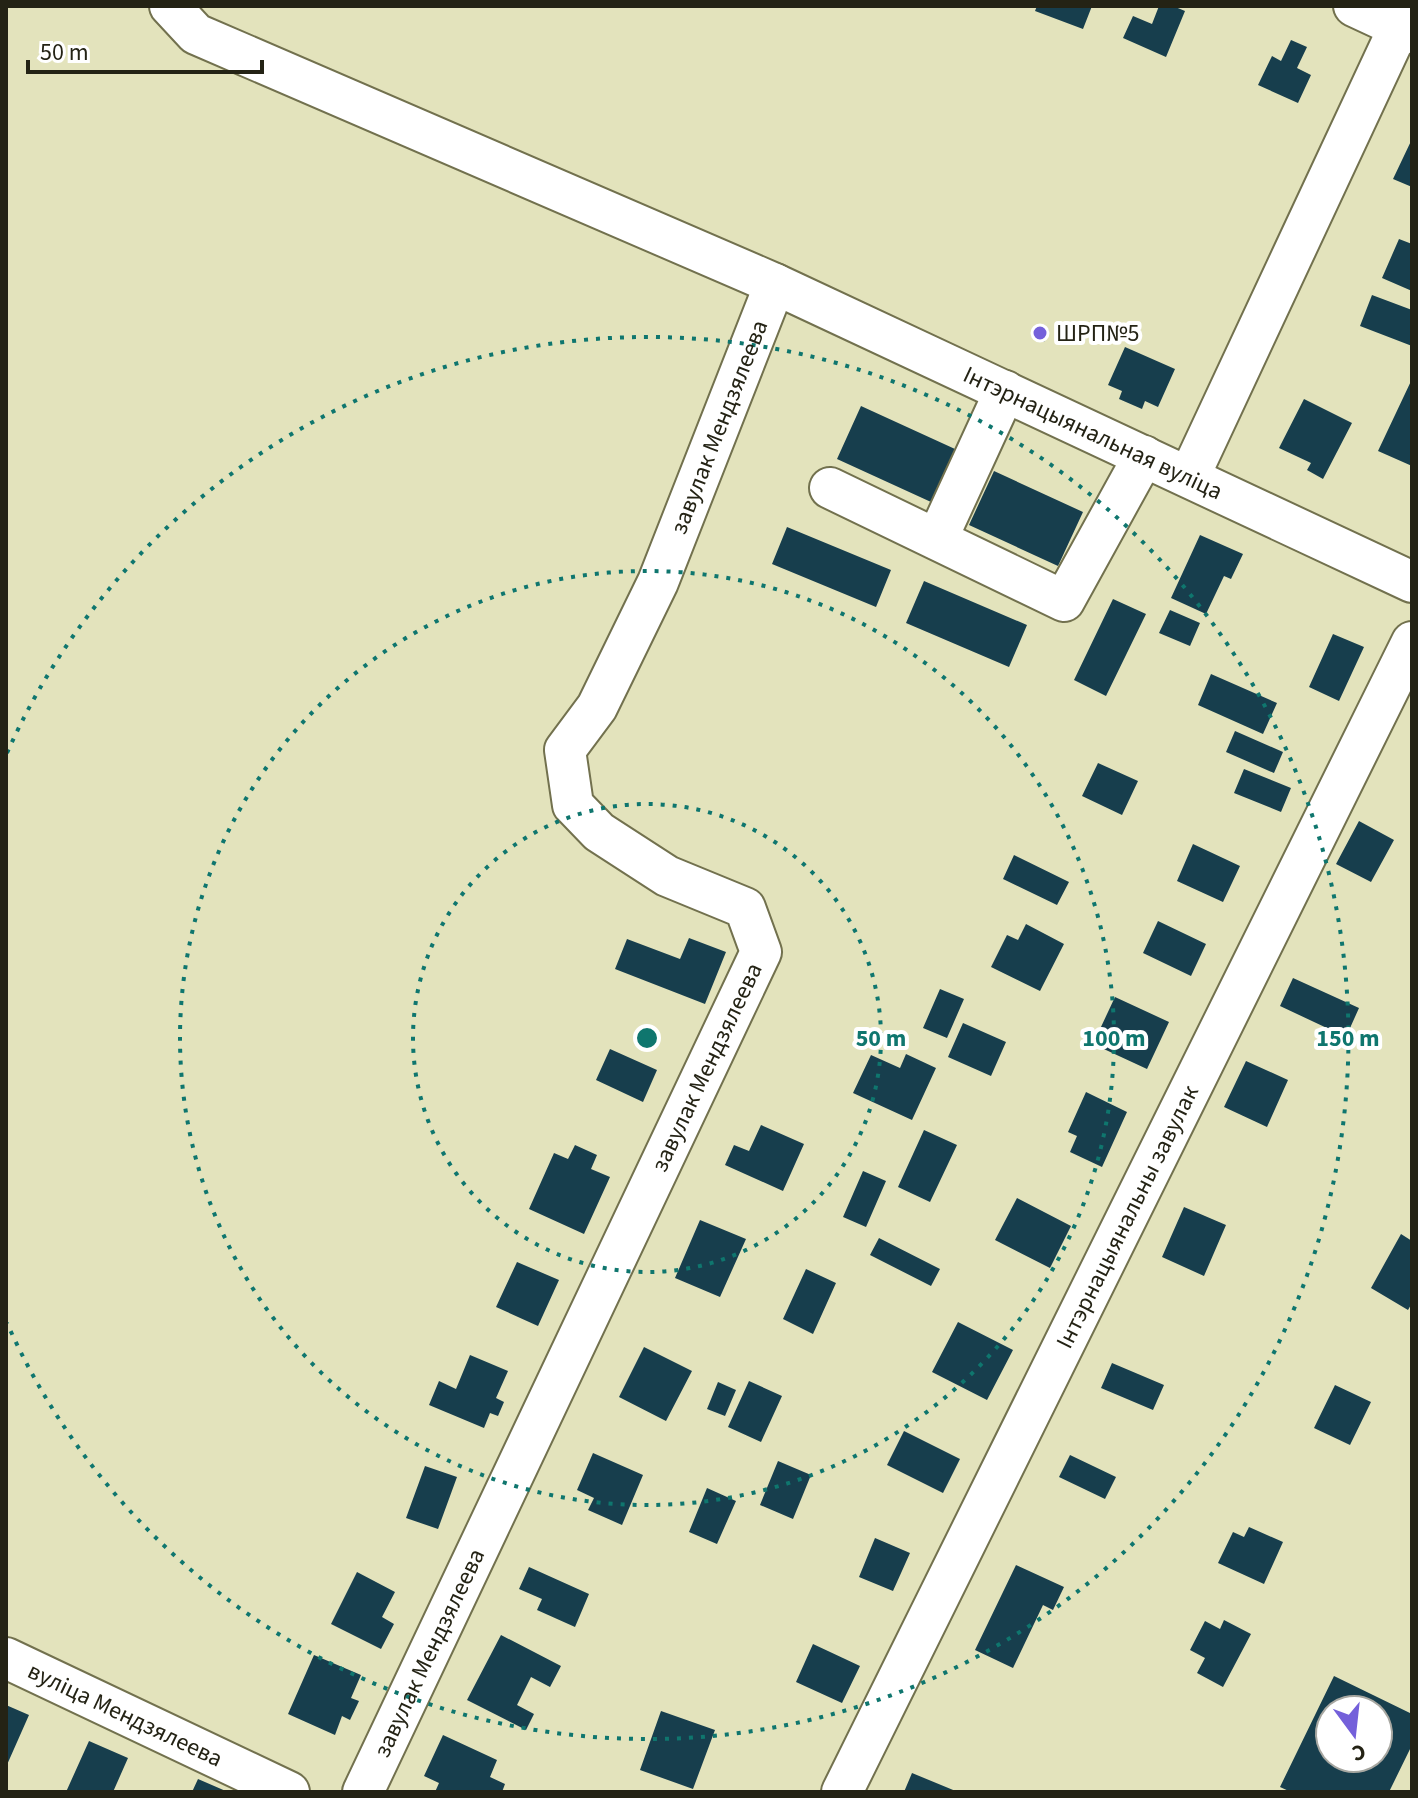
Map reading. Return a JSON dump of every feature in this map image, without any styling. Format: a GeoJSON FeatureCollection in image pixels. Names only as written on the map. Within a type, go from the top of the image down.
{"type":"FeatureCollection","features":[{"type":"Feature","properties":{"kind":"street","name":"Інтэрнацыянальная вуліца"},"geometry":{"type":"LineString","coordinates":[[170,6],[196,34],[775,284],[1189,477],[1409,571]]}},
{"type":"Feature","properties":{"kind":"street"},"geometry":{"type":"LineString","coordinates":[[1189,477],[1406,22],[1354,6]]}},
{"type":"Feature","properties":{"kind":"street","name":"завулак Мендзялеева"},"geometry":{"type":"LineString","coordinates":[[363,1792],[761,952],[745,908],[667,876],[590,823],[573,805],[565,750],[597,707],[658,582],[775,284]]}},
{"type":"Feature","properties":{"kind":"street"},"geometry":{"type":"LineString","coordinates":[[937,539],[1005,391]]}},
{"type":"Feature","properties":{"kind":"street"},"geometry":{"type":"LineString","coordinates":[[830,488],[1064,601],[1144,456]]}},
{"type":"Feature","properties":{"kind":"street","name":"Інтэрнацыянальны завулак"},"geometry":{"type":"LineString","coordinates":[[842,1792],[1412,642]]}},
{"type":"Feature","properties":{"kind":"street","name":"вуліца Мендзялеева"},"geometry":{"type":"LineString","coordinates":[[6,1658],[289,1792]]}},
{"type":"Feature","properties":{"kind":"building"},"geometry":{"type":"Polygon","coordinates":[[[1037,6],[1092,6],[1083,29],[1035,11],[1037,6]]]}},
{"type":"Feature","properties":{"kind":"building"},"geometry":{"type":"Polygon","coordinates":[[[1159,6],[1173,6],[1185,11],[1166,57],[1123,38],[1133,16],[1152,24],[1159,6]]]}},
{"type":"Feature","properties":{"kind":"building"},"geometry":{"type":"Polygon","coordinates":[[[1291,40],[1307,47],[1297,68],[1311,75],[1298,103],[1258,85],[1272,56],[1281,61],[1291,40]]]}},
{"type":"Feature","properties":{"kind":"building"},"geometry":{"type":"Polygon","coordinates":[[[1412,139],[1412,187],[1393,179],[1412,139]]]}},
{"type":"Feature","properties":{"kind":"building"},"geometry":{"type":"Polygon","coordinates":[[[1399,239],[1412,244],[1412,291],[1382,278],[1399,239]]]}},
{"type":"Feature","properties":{"kind":"building"},"geometry":{"type":"Polygon","coordinates":[[[1372,295],[1412,310],[1412,346],[1360,326],[1372,295]]]}},
{"type":"Feature","properties":{"kind":"building","name":"ШРП№5"},"geometry":{"type":"Polygon","coordinates":[[[1036,325],[1049,330],[1044,342],[1031,336],[1036,325]]]}},
{"type":"Feature","properties":{"kind":"building"},"geometry":{"type":"Polygon","coordinates":[[[1125,347],[1175,369],[1158,407],[1145,401],[1142,409],[1119,399],[1122,391],[1108,385],[1125,347]]]}},
{"type":"Feature","properties":{"kind":"building"},"geometry":{"type":"Polygon","coordinates":[[[1412,379],[1412,466],[1378,451],[1412,379]]]}},
{"type":"Feature","properties":{"kind":"building"},"geometry":{"type":"Polygon","coordinates":[[[1304,399],[1352,423],[1323,479],[1307,470],[1311,463],[1279,448],[1304,399]]]}},
{"type":"Feature","properties":{"kind":"building"},"geometry":{"type":"Polygon","coordinates":[[[861,406],[955,449],[931,502],[837,459],[861,406]]]}},
{"type":"Feature","properties":{"kind":"building"},"geometry":{"type":"Polygon","coordinates":[[[994,471],[1083,512],[1058,566],[969,525],[994,471]]]}},
{"type":"Feature","properties":{"kind":"building"},"geometry":{"type":"Polygon","coordinates":[[[787,527],[891,570],[876,607],[772,564],[787,527]]]}},
{"type":"Feature","properties":{"kind":"building"},"geometry":{"type":"Polygon","coordinates":[[[1200,535],[1243,554],[1231,579],[1224,576],[1206,614],[1171,598],[1200,535]]]}},
{"type":"Feature","properties":{"kind":"building"},"geometry":{"type":"Polygon","coordinates":[[[924,581],[1027,625],[1009,667],[906,623],[924,581]]]}},
{"type":"Feature","properties":{"kind":"building"},"geometry":{"type":"Polygon","coordinates":[[[1113,599],[1146,614],[1106,696],[1074,680],[1113,599]]]}},
{"type":"Feature","properties":{"kind":"building"},"geometry":{"type":"Polygon","coordinates":[[[1170,610],[1200,623],[1190,646],[1159,633],[1170,610]]]}},
{"type":"Feature","properties":{"kind":"building"},"geometry":{"type":"Polygon","coordinates":[[[1333,634],[1364,647],[1339,701],[1309,687],[1333,634]]]}},
{"type":"Feature","properties":{"kind":"building"},"geometry":{"type":"Polygon","coordinates":[[[1211,674],[1277,703],[1263,734],[1198,705],[1211,674]]]}},
{"type":"Feature","properties":{"kind":"building"},"geometry":{"type":"Polygon","coordinates":[[[1235,731],[1283,752],[1274,773],[1226,752],[1235,731]]]}},
{"type":"Feature","properties":{"kind":"building"},"geometry":{"type":"Polygon","coordinates":[[[1098,763],[1138,781],[1122,815],[1082,796],[1098,763]]]}},
{"type":"Feature","properties":{"kind":"building"},"geometry":{"type":"Polygon","coordinates":[[[1244,769],[1291,788],[1281,812],[1234,793],[1244,769]]]}},
{"type":"Feature","properties":{"kind":"building"},"geometry":{"type":"Polygon","coordinates":[[[1359,821],[1394,840],[1371,882],[1336,864],[1359,821]]]}},
{"type":"Feature","properties":{"kind":"building"},"geometry":{"type":"Polygon","coordinates":[[[1193,844],[1240,866],[1223,902],[1177,881],[1193,844]]]}},
{"type":"Feature","properties":{"kind":"building"},"geometry":{"type":"Polygon","coordinates":[[[1014,855],[1069,882],[1057,905],[1003,879],[1014,855]]]}},
{"type":"Feature","properties":{"kind":"building"},"geometry":{"type":"Polygon","coordinates":[[[1158,921],[1206,944],[1191,976],[1143,953],[1158,921]]]}},
{"type":"Feature","properties":{"kind":"building"},"geometry":{"type":"Polygon","coordinates":[[[1026,924],[1064,944],[1040,991],[991,967],[1007,935],[1018,940],[1026,924]]]}},
{"type":"Feature","properties":{"kind":"building"},"geometry":{"type":"Polygon","coordinates":[[[689,938],[726,952],[705,1004],[615,969],[627,939],[680,959],[689,938]]]}},
{"type":"Feature","properties":{"kind":"building"},"geometry":{"type":"Polygon","coordinates":[[[1293,978],[1359,1008],[1346,1037],[1280,1006],[1293,978]]]}},
{"type":"Feature","properties":{"kind":"building"},"geometry":{"type":"Polygon","coordinates":[[[940,989],[964,999],[947,1038],[923,1028],[940,989]]]}},
{"type":"Feature","properties":{"kind":"building"},"geometry":{"type":"Polygon","coordinates":[[[1115,997],[1169,1022],[1147,1069],[1093,1044],[1115,997]]]}},
{"type":"Feature","properties":{"kind":"building"},"geometry":{"type":"Polygon","coordinates":[[[963,1023],[1006,1042],[991,1076],[948,1057],[963,1023]]]}},
{"type":"Feature","properties":{"kind":"building"},"geometry":{"type":"Polygon","coordinates":[[[610,1049],[657,1070],[643,1102],[596,1080],[610,1049]]]}},
{"type":"Feature","properties":{"kind":"building"},"geometry":{"type":"Polygon","coordinates":[[[906,1054],[936,1068],[912,1120],[853,1093],[871,1055],[900,1068],[906,1054]]]}},
{"type":"Feature","properties":{"kind":"building"},"geometry":{"type":"Polygon","coordinates":[[[1246,1061],[1288,1080],[1267,1127],[1224,1107],[1246,1061]]]}},
{"type":"Feature","properties":{"kind":"building"},"geometry":{"type":"Polygon","coordinates":[[[1086,1092],[1127,1112],[1102,1167],[1070,1152],[1077,1136],[1068,1132],[1086,1092]]]}},
{"type":"Feature","properties":{"kind":"building"},"geometry":{"type":"Polygon","coordinates":[[[761,1125],[804,1144],[783,1191],[725,1165],[734,1145],[749,1151],[761,1125]]]}},
{"type":"Feature","properties":{"kind":"building"},"geometry":{"type":"Polygon","coordinates":[[[924,1130],[957,1145],[930,1202],[898,1187],[924,1130]]]}},
{"type":"Feature","properties":{"kind":"building"},"geometry":{"type":"Polygon","coordinates":[[[575,1145],[597,1155],[591,1169],[610,1177],[584,1234],[529,1209],[554,1153],[568,1159],[575,1145]]]}},
{"type":"Feature","properties":{"kind":"building"},"geometry":{"type":"Polygon","coordinates":[[[863,1171],[886,1181],[866,1227],[843,1217],[863,1171]]]}},
{"type":"Feature","properties":{"kind":"building"},"geometry":{"type":"Polygon","coordinates":[[[1017,1198],[1071,1226],[1050,1268],[995,1240],[1017,1198]]]}},
{"type":"Feature","properties":{"kind":"building"},"geometry":{"type":"Polygon","coordinates":[[[1184,1207],[1226,1225],[1204,1276],[1162,1257],[1184,1207]]]}},
{"type":"Feature","properties":{"kind":"building"},"geometry":{"type":"Polygon","coordinates":[[[700,1220],[746,1239],[720,1297],[675,1278],[700,1220]]]}},
{"type":"Feature","properties":{"kind":"building"},"geometry":{"type":"Polygon","coordinates":[[[1401,1234],[1412,1241],[1412,1303],[1408,1310],[1371,1288],[1401,1234]]]}},
{"type":"Feature","properties":{"kind":"building"},"geometry":{"type":"Polygon","coordinates":[[[879,1238],[940,1269],[931,1286],[870,1255],[879,1238]]]}},
{"type":"Feature","properties":{"kind":"building"},"geometry":{"type":"Polygon","coordinates":[[[517,1262],[559,1280],[538,1326],[496,1307],[517,1262]]]}},
{"type":"Feature","properties":{"kind":"building"},"geometry":{"type":"Polygon","coordinates":[[[806,1269],[836,1283],[813,1334],[783,1319],[806,1269]]]}},
{"type":"Feature","properties":{"kind":"building"},"geometry":{"type":"Polygon","coordinates":[[[958,1322],[1013,1350],[987,1400],[932,1372],[958,1322]]]}},
{"type":"Feature","properties":{"kind":"building"},"geometry":{"type":"Polygon","coordinates":[[[644,1347],[692,1371],[666,1421],[619,1397],[644,1347]]]}},
{"type":"Feature","properties":{"kind":"building"},"geometry":{"type":"Polygon","coordinates":[[[470,1355],[508,1371],[496,1398],[504,1402],[498,1416],[490,1413],[484,1428],[429,1405],[439,1381],[456,1389],[470,1355]]]}},
{"type":"Feature","properties":{"kind":"building"},"geometry":{"type":"Polygon","coordinates":[[[1112,1363],[1164,1385],[1153,1410],[1101,1388],[1112,1363]]]}},
{"type":"Feature","properties":{"kind":"building"},"geometry":{"type":"Polygon","coordinates":[[[749,1381],[782,1396],[761,1442],[728,1427],[749,1381]]]}},
{"type":"Feature","properties":{"kind":"building"},"geometry":{"type":"Polygon","coordinates":[[[718,1382],[736,1390],[725,1416],[707,1409],[718,1382]]]}},
{"type":"Feature","properties":{"kind":"building"},"geometry":{"type":"Polygon","coordinates":[[[1335,1385],[1371,1402],[1350,1445],[1314,1428],[1335,1385]]]}},
{"type":"Feature","properties":{"kind":"building"},"geometry":{"type":"Polygon","coordinates":[[[904,1431],[960,1459],[943,1493],[887,1465],[904,1431]]]}},
{"type":"Feature","properties":{"kind":"building"},"geometry":{"type":"Polygon","coordinates":[[[593,1453],[643,1475],[622,1525],[588,1510],[594,1498],[577,1490],[593,1453]]]}},
{"type":"Feature","properties":{"kind":"building"},"geometry":{"type":"Polygon","coordinates":[[[1070,1455],[1116,1477],[1105,1499],[1059,1477],[1070,1455]]]}},
{"type":"Feature","properties":{"kind":"building"},"geometry":{"type":"Polygon","coordinates":[[[778,1461],[811,1475],[793,1519],[760,1505],[778,1461]]]}},
{"type":"Feature","properties":{"kind":"building"},"geometry":{"type":"Polygon","coordinates":[[[425,1466],[457,1477],[438,1529],[406,1518],[425,1466]]]}},
{"type":"Feature","properties":{"kind":"building"},"geometry":{"type":"Polygon","coordinates":[[[707,1488],[736,1501],[717,1544],[689,1532],[707,1488]]]}},
{"type":"Feature","properties":{"kind":"building"},"geometry":{"type":"Polygon","coordinates":[[[1249,1527],[1283,1542],[1264,1584],[1218,1563],[1233,1532],[1244,1537],[1249,1527]]]}},
{"type":"Feature","properties":{"kind":"building"},"geometry":{"type":"Polygon","coordinates":[[[875,1538],[910,1553],[893,1591],[859,1577],[875,1538]]]}},
{"type":"Feature","properties":{"kind":"building"},"geometry":{"type":"Polygon","coordinates":[[[1016,1565],[1064,1587],[1053,1610],[1043,1605],[1013,1668],[975,1650],[1016,1565]]]}},
{"type":"Feature","properties":{"kind":"building"},"geometry":{"type":"Polygon","coordinates":[[[529,1567],[589,1594],[575,1627],[537,1610],[542,1599],[519,1589],[529,1567]]]}},
{"type":"Feature","properties":{"kind":"building"},"geometry":{"type":"Polygon","coordinates":[[[357,1572],[395,1592],[382,1617],[394,1624],[381,1649],[331,1624],[357,1572]]]}},
{"type":"Feature","properties":{"kind":"building"},"geometry":{"type":"Polygon","coordinates":[[[1224,1620],[1251,1634],[1223,1687],[1197,1673],[1205,1658],[1190,1650],[1205,1621],[1220,1629],[1224,1620]]]}},
{"type":"Feature","properties":{"kind":"building"},"geometry":{"type":"Polygon","coordinates":[[[501,1635],[561,1666],[550,1687],[531,1677],[517,1705],[534,1714],[526,1730],[467,1700],[501,1635]]]}},
{"type":"Feature","properties":{"kind":"building"},"geometry":{"type":"Polygon","coordinates":[[[813,1644],[860,1666],[842,1703],[796,1682],[813,1644]]]}},
{"type":"Feature","properties":{"kind":"building"},"geometry":{"type":"Polygon","coordinates":[[[314,1655],[361,1675],[351,1698],[359,1701],[350,1720],[342,1716],[335,1735],[288,1714],[314,1655]]]}},
{"type":"Feature","properties":{"kind":"building"},"geometry":{"type":"Polygon","coordinates":[[[1334,1676],[1371,1694],[1325,1694],[1334,1676]]]}},
{"type":"Feature","properties":{"kind":"building"},"geometry":{"type":"Polygon","coordinates":[[[6,1705],[29,1715],[6,1767],[6,1705]]]}},
{"type":"Feature","properties":{"kind":"building"},"geometry":{"type":"Polygon","coordinates":[[[1394,1705],[1412,1714],[1412,1745],[1389,1792],[1291,1792],[1280,1787],[1314,1717],[1314,1774],[1394,1774],[1394,1705]]]}},
{"type":"Feature","properties":{"kind":"building"},"geometry":{"type":"Polygon","coordinates":[[[661,1711],[715,1730],[693,1789],[640,1770],[661,1711]]]}},
{"type":"Feature","properties":{"kind":"building"},"geometry":{"type":"Polygon","coordinates":[[[443,1735],[497,1760],[490,1777],[505,1784],[502,1792],[435,1792],[439,1783],[424,1776],[443,1735]]]}},
{"type":"Feature","properties":{"kind":"building"},"geometry":{"type":"Polygon","coordinates":[[[89,1741],[128,1758],[113,1792],[66,1792],[89,1741]]]}},
{"type":"Feature","properties":{"kind":"building"},"geometry":{"type":"Polygon","coordinates":[[[912,1773],[958,1792],[904,1792],[912,1773]]]}},
{"type":"Feature","properties":{"kind":"building"},"geometry":{"type":"Polygon","coordinates":[[[198,1779],[228,1792],[192,1792],[198,1779]]]}},
{"type":"Feature","properties":{"kind":"place","name":"ШРП№5"},"geometry":{"type":"Point","coordinates":[1040,333]}}]}
